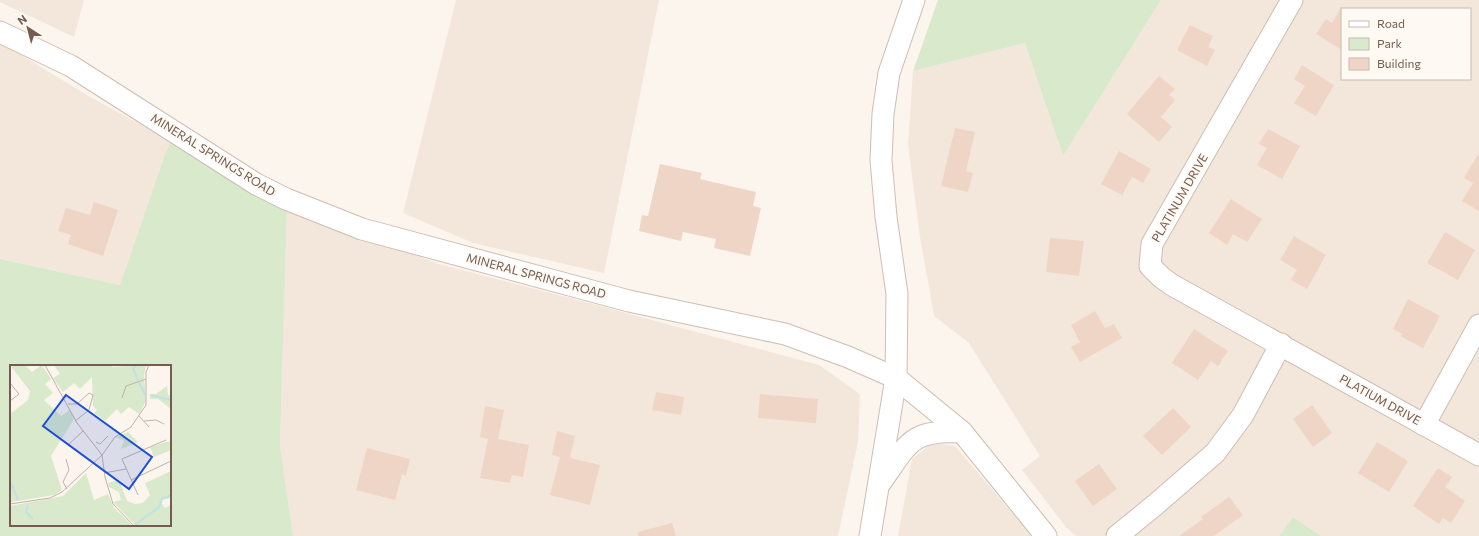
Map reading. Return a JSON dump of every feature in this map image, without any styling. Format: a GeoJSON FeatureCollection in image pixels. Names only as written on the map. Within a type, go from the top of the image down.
{"type":"FeatureCollection","features":[{"type":"Feature","properties":{"kind":"street"},"geometry":{"type":"LineString","coordinates":[[870,536],[896,378],[897,294],[886,217],[881,160],[883,114],[889,73],[914,0]]}},
{"type":"Feature","properties":{"kind":"street","name":"PLATINUM DRIVE"},"geometry":{"type":"LineString","coordinates":[[1281,344],[1172,285],[1150,266],[1152,244],[1292,0]]}},
{"type":"Feature","properties":{"kind":"street","name":"MINERAL SPRINGS ROAD"},"geometry":{"type":"LineString","coordinates":[[0,32],[71,66],[256,184],[286,199],[362,229],[629,301],[785,334],[848,357],[896,378],[962,432],[1046,536]]}},
{"type":"Feature","properties":{"kind":"street"},"geometry":{"type":"LineString","coordinates":[[1424,425],[1479,325]]}},
{"type":"Feature","properties":{"kind":"street"},"geometry":{"type":"LineString","coordinates":[[1117,536],[1156,505],[1215,453],[1243,415],[1281,344]]}},
{"type":"Feature","properties":{"kind":"street","name":"PLATIUM DRIVE"},"geometry":{"type":"LineString","coordinates":[[1281,344],[1479,455]]}},
{"type":"Feature","properties":{"kind":"street"},"geometry":{"type":"LineString","coordinates":[[879,486],[907,446],[916,438],[933,432],[962,432]]}},
{"type":"Feature","properties":{"kind":"shaded area"},"geometry":{"type":"Polygon","coordinates":[[[0,0],[84,0],[74,37],[0,2],[0,0]]]}},
{"type":"Feature","properties":{"kind":"shaded area"},"geometry":{"type":"Polygon","coordinates":[[[456,0],[659,0],[604,273],[473,243],[403,213],[456,0]]]}},
{"type":"Feature","properties":{"kind":"shaded area"},"geometry":{"type":"Polygon","coordinates":[[[1161,0],[1479,0],[1479,536],[1321,536],[1293,517],[1279,536],[1076,536],[1066,527],[1022,470],[1040,456],[969,343],[934,316],[920,237],[908,145],[913,71],[1025,43],[1063,156],[1161,0]]]}},
{"type":"Feature","properties":{"kind":"shaded area"},"geometry":{"type":"Polygon","coordinates":[[[0,42],[90,97],[171,141],[165,154],[120,285],[0,259],[0,42]]]}},
{"type":"Feature","properties":{"kind":"shaded area"},"geometry":{"type":"Polygon","coordinates":[[[287,208],[439,264],[819,365],[860,394],[858,442],[838,536],[293,536],[280,446],[287,208]]]}},
{"type":"Feature","properties":{"kind":"shaded area"},"geometry":{"type":"Polygon","coordinates":[[[932,443],[955,446],[1032,536],[898,536],[912,459],[932,443]]]}},
{"type":"Feature","properties":{"kind":"green space"},"geometry":{"type":"Polygon","coordinates":[[[938,0],[1161,0],[1063,156],[1025,43],[913,71],[938,0]]]}},
{"type":"Feature","properties":{"kind":"green space"},"geometry":{"type":"Polygon","coordinates":[[[171,141],[287,208],[280,446],[293,536],[0,536],[0,259],[120,285],[165,154],[171,141]]]}},
{"type":"Feature","properties":{"kind":"green space"},"geometry":{"type":"Polygon","coordinates":[[[1293,517],[1321,536],[1279,536],[1293,517]]]}},
{"type":"Feature","properties":{"kind":"building"},"geometry":{"type":"Polygon","coordinates":[[[1342,6],[1341,49],[1316,34],[1326,19],[1332,23],[1342,6]]]}},
{"type":"Feature","properties":{"kind":"building"},"geometry":{"type":"Polygon","coordinates":[[[1190,25],[1213,36],[1208,47],[1215,50],[1207,66],[1177,50],[1190,25]]]}},
{"type":"Feature","properties":{"kind":"building"},"geometry":{"type":"Polygon","coordinates":[[[1302,65],[1334,85],[1316,116],[1294,103],[1305,86],[1294,79],[1302,65]]]}},
{"type":"Feature","properties":{"kind":"building"},"geometry":{"type":"Polygon","coordinates":[[[1159,76],[1175,89],[1169,95],[1175,100],[1161,117],[1172,127],[1159,142],[1127,114],[1159,76]]]}},
{"type":"Feature","properties":{"kind":"building"},"geometry":{"type":"Polygon","coordinates":[[[955,128],[975,132],[966,171],[973,173],[968,192],[941,186],[955,128]]]}},
{"type":"Feature","properties":{"kind":"building"},"geometry":{"type":"Polygon","coordinates":[[[1268,129],[1300,146],[1282,179],[1257,165],[1267,148],[1259,144],[1268,129]]]}},
{"type":"Feature","properties":{"kind":"building"},"geometry":{"type":"Polygon","coordinates":[[[1119,151],[1151,169],[1143,183],[1132,177],[1122,195],[1101,184],[1119,151]]]}},
{"type":"Feature","properties":{"kind":"building"},"geometry":{"type":"Polygon","coordinates":[[[1479,153],[1479,211],[1462,201],[1473,183],[1464,178],[1479,153]]]}},
{"type":"Feature","properties":{"kind":"building"},"geometry":{"type":"Polygon","coordinates":[[[660,164],[702,173],[700,179],[756,192],[753,206],[761,208],[750,256],[714,248],[716,239],[683,232],[681,241],[639,231],[642,215],[648,216],[660,164]]]}},
{"type":"Feature","properties":{"kind":"building"},"geometry":{"type":"Polygon","coordinates":[[[1231,199],[1262,219],[1247,242],[1233,234],[1227,245],[1209,233],[1231,199]]]}},
{"type":"Feature","properties":{"kind":"building"},"geometry":{"type":"Polygon","coordinates":[[[94,202],[118,210],[103,256],[68,244],[71,235],[58,231],[66,208],[90,215],[94,202]]]}},
{"type":"Feature","properties":{"kind":"building"},"geometry":{"type":"Polygon","coordinates":[[[1445,232],[1475,250],[1458,280],[1427,263],[1445,232]]]}},
{"type":"Feature","properties":{"kind":"building"},"geometry":{"type":"Polygon","coordinates":[[[1294,236],[1326,255],[1307,289],[1291,280],[1297,270],[1280,260],[1294,236]]]}},
{"type":"Feature","properties":{"kind":"building"},"geometry":{"type":"Polygon","coordinates":[[[1050,238],[1084,241],[1079,276],[1046,272],[1050,238]]]}},
{"type":"Feature","properties":{"kind":"building"},"geometry":{"type":"Polygon","coordinates":[[[1408,299],[1440,316],[1423,348],[1400,336],[1402,334],[1393,329],[1408,299]]]}},
{"type":"Feature","properties":{"kind":"building"},"geometry":{"type":"Polygon","coordinates":[[[1095,311],[1105,328],[1114,324],[1122,338],[1080,362],[1071,347],[1080,342],[1071,325],[1095,311]]]}},
{"type":"Feature","properties":{"kind":"building"},"geometry":{"type":"Polygon","coordinates":[[[1194,329],[1228,351],[1218,366],[1211,361],[1198,380],[1172,363],[1194,329]]]}},
{"type":"Feature","properties":{"kind":"building"},"geometry":{"type":"Polygon","coordinates":[[[656,392],[684,397],[681,415],[652,410],[656,392]]]}},
{"type":"Feature","properties":{"kind":"building"},"geometry":{"type":"Polygon","coordinates":[[[760,394],[818,399],[816,423],[758,418],[760,394]]]}},
{"type":"Feature","properties":{"kind":"building"},"geometry":{"type":"Polygon","coordinates":[[[1312,405],[1332,433],[1313,447],[1293,419],[1312,405]]]}},
{"type":"Feature","properties":{"kind":"building"},"geometry":{"type":"Polygon","coordinates":[[[485,406],[504,410],[498,439],[529,445],[523,477],[512,475],[510,483],[480,478],[488,439],[480,437],[485,406]]]}},
{"type":"Feature","properties":{"kind":"building"},"geometry":{"type":"Polygon","coordinates":[[[1173,408],[1191,427],[1162,455],[1143,436],[1173,408]]]}},
{"type":"Feature","properties":{"kind":"building"},"geometry":{"type":"Polygon","coordinates":[[[557,431],[575,436],[570,458],[600,465],[590,505],[550,495],[560,457],[552,455],[557,431]]]}},
{"type":"Feature","properties":{"kind":"building"},"geometry":{"type":"Polygon","coordinates":[[[1377,442],[1408,461],[1389,492],[1358,473],[1377,442]]]}},
{"type":"Feature","properties":{"kind":"building"},"geometry":{"type":"Polygon","coordinates":[[[367,448],[410,459],[406,476],[402,474],[395,500],[356,490],[367,448]]]}},
{"type":"Feature","properties":{"kind":"building"},"geometry":{"type":"Polygon","coordinates":[[[1099,464],[1117,489],[1093,506],[1075,481],[1099,464]]]}},
{"type":"Feature","properties":{"kind":"building"},"geometry":{"type":"Polygon","coordinates":[[[1438,468],[1452,477],[1445,487],[1465,501],[1451,523],[1443,518],[1439,524],[1413,506],[1438,468]]]}},
{"type":"Feature","properties":{"kind":"building"},"geometry":{"type":"Polygon","coordinates":[[[1229,497],[1243,515],[1214,536],[1179,536],[1203,519],[1201,517],[1229,497]]]}},
{"type":"Feature","properties":{"kind":"building"},"geometry":{"type":"Polygon","coordinates":[[[672,523],[676,536],[638,536],[638,532],[672,523]]]}}]}
